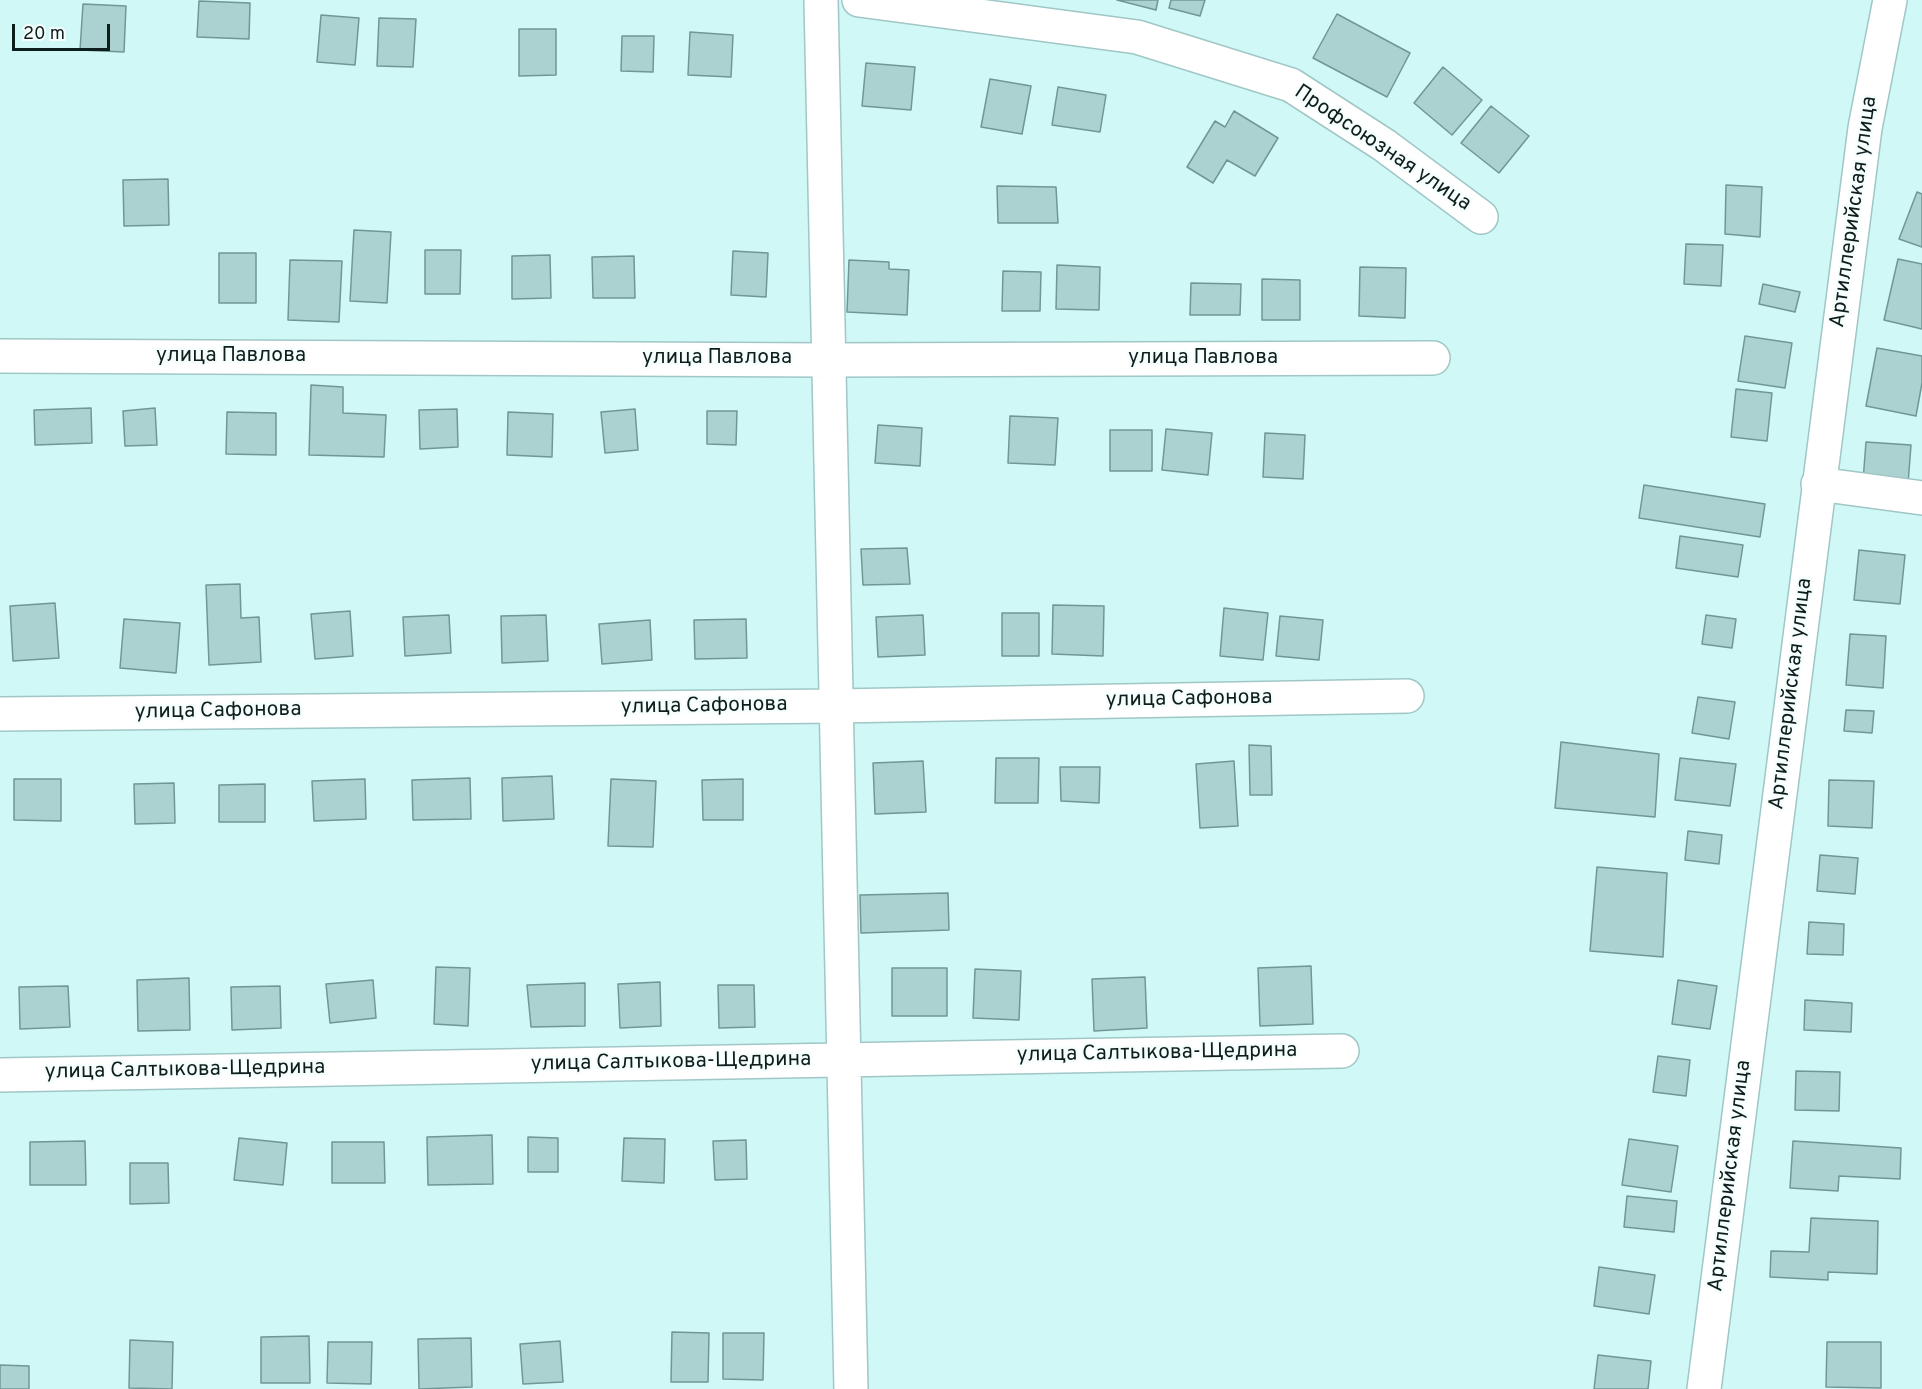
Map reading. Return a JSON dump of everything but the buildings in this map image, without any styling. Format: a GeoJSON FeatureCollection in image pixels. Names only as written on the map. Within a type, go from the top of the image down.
{"type":"FeatureCollection","features":[{"type":"Feature","properties":{"kind":"street"},"geometry":{"type":"LineString","coordinates":[[821,0],[851,1389]]}},
{"type":"Feature","properties":{"kind":"street","name":"Профсоюзная улица"},"geometry":{"type":"LineString","coordinates":[[859,0],[1137,37],[1291,85],[1384,145],[1481,217]]}},
{"type":"Feature","properties":{"kind":"street","name":"Артиллерийская улица"},"geometry":{"type":"LineString","coordinates":[[1704,1389],[1865,128],[1890,0]]}},
{"type":"Feature","properties":{"kind":"street","name":"улица Павлова"},"geometry":{"type":"LineString","coordinates":[[0,356],[829,360],[1433,358]]}},
{"type":"Feature","properties":{"kind":"street"},"geometry":{"type":"LineString","coordinates":[[1818,484],[1922,498]]}},
{"type":"Feature","properties":{"kind":"street","name":"улица Сафонова"},"geometry":{"type":"LineString","coordinates":[[0,714],[836,706],[1407,696]]}},
{"type":"Feature","properties":{"kind":"street","name":"улица Салтыкова-Щедрина"},"geometry":{"type":"LineString","coordinates":[[0,1075],[1342,1051]]}}]}
